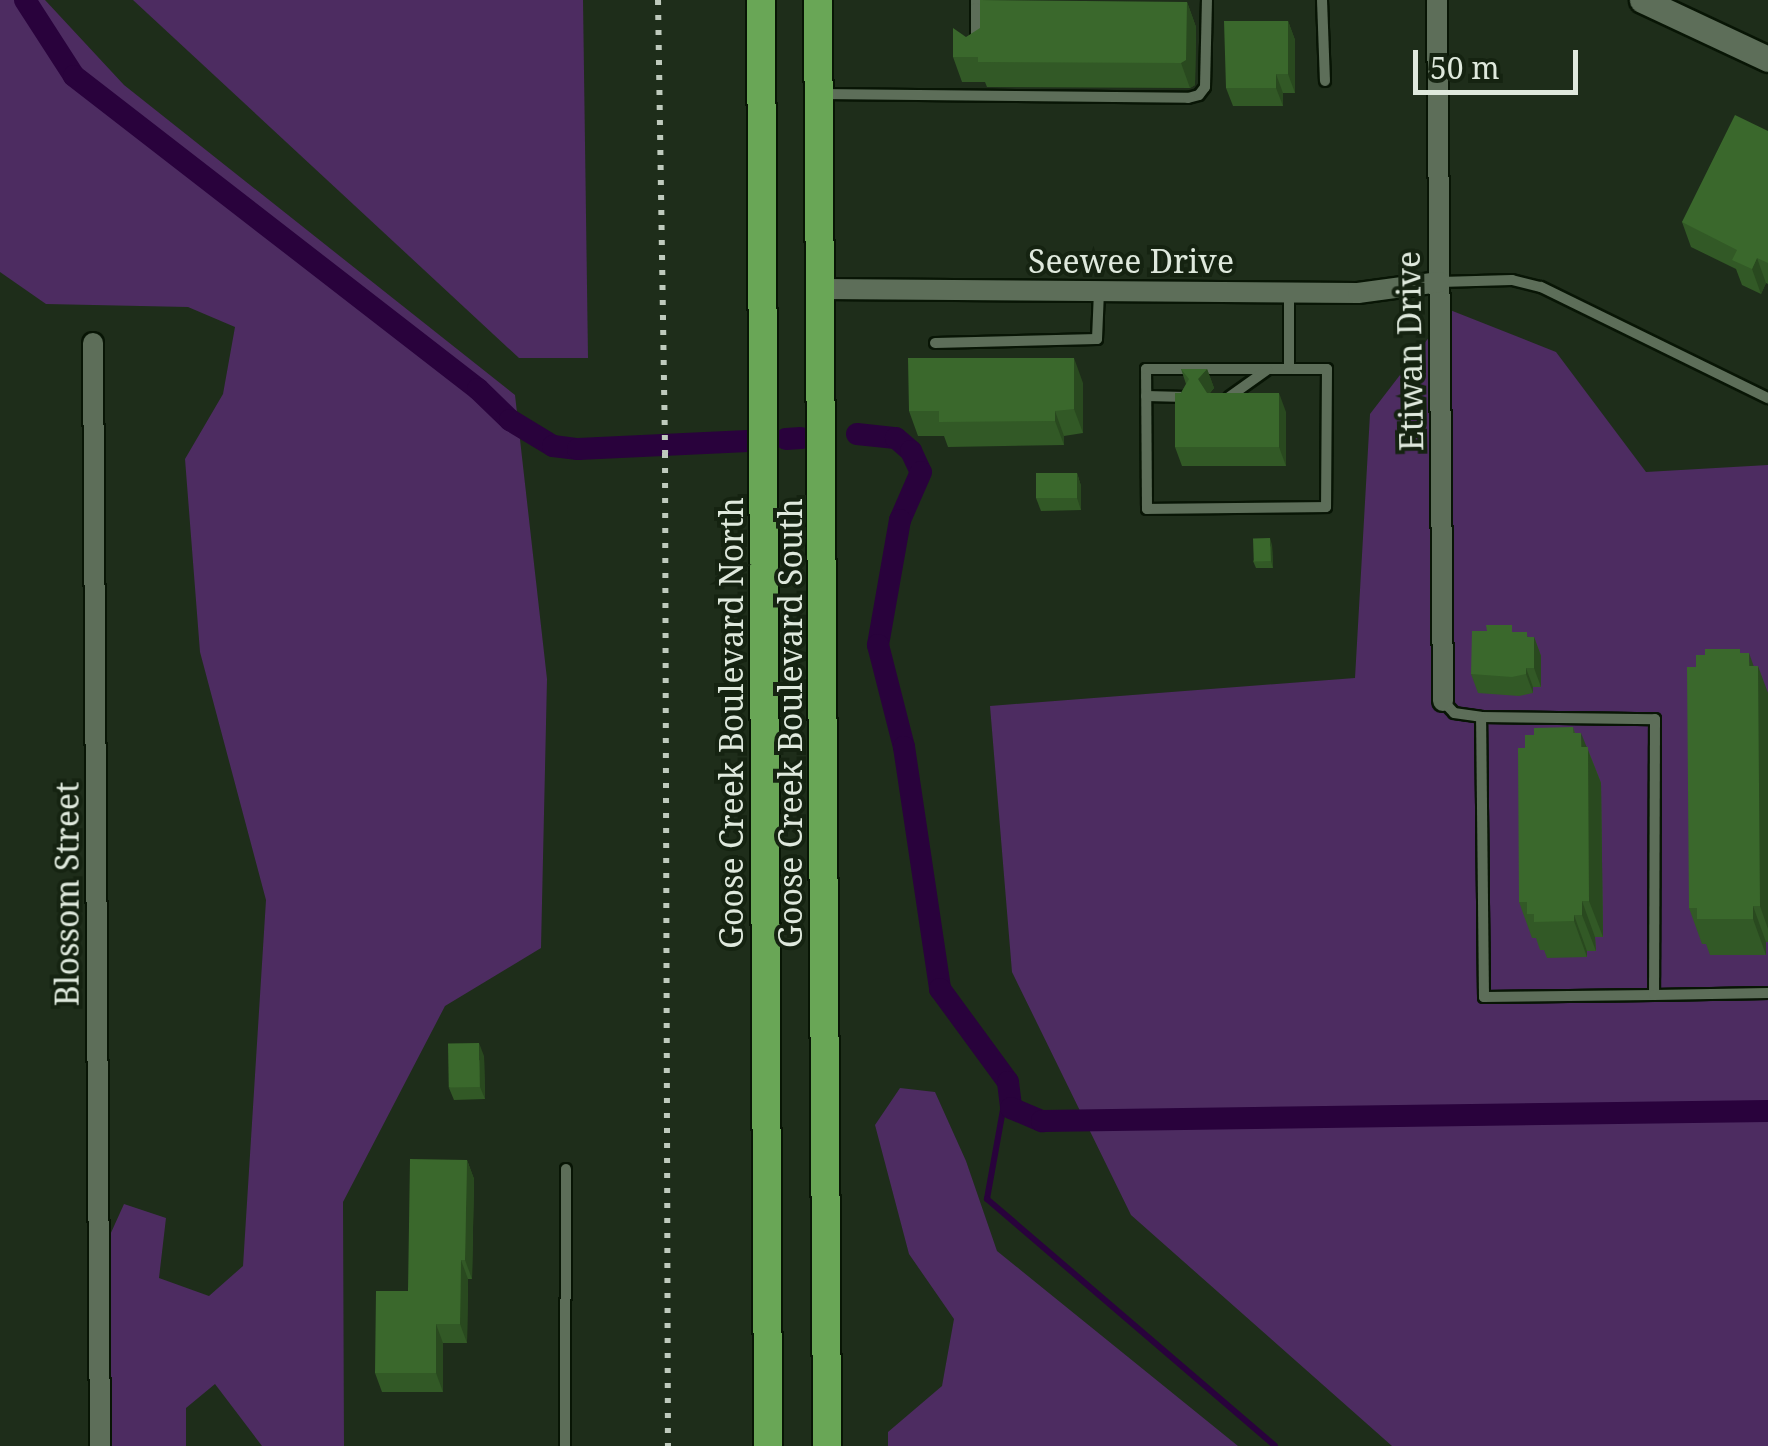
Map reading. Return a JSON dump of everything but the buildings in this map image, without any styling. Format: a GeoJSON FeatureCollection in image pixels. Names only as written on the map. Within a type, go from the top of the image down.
{"type":"FeatureCollection","features":[{"type":"Feature","properties":{"kind":"highway","name":"Goose Creek Boulevard North"},"geometry":{"type":"LineString","coordinates":[[761,0],[768,1446]]}},
{"type":"Feature","properties":{"kind":"highway"},"geometry":{"type":"LineString","coordinates":[[761,45],[771,0]]}},
{"type":"Feature","properties":{"kind":"highway","name":"Goose Creek Boulevard South"},"geometry":{"type":"LineString","coordinates":[[818,0],[827,1446]]}},
{"type":"Feature","properties":{"kind":"street","name":"Etiwan Drive"},"geometry":{"type":"LineString","coordinates":[[1437,0],[1443,702]]}},
{"type":"Feature","properties":{"kind":"street"},"geometry":{"type":"LineString","coordinates":[[1642,0],[1768,59]]}},
{"type":"Feature","properties":{"kind":"street","name":"Seewee Drive"},"geometry":{"type":"LineString","coordinates":[[821,289],[1358,293],[1439,282]]}},
{"type":"Feature","properties":{"kind":"street","name":"Blossom Street"},"geometry":{"type":"LineString","coordinates":[[93,342],[100,1446]]}},
{"type":"Feature","properties":{"kind":"lane"},"geometry":{"type":"LineString","coordinates":[[1322,0],[1325,81]]}},
{"type":"Feature","properties":{"kind":"lane"},"geometry":{"type":"LineString","coordinates":[[976,53],[976,4],[1014,8]]}},
{"type":"Feature","properties":{"kind":"lane"},"geometry":{"type":"LineString","coordinates":[[819,94],[1199,95],[1205,86],[1207,6],[1188,11]]}},
{"type":"Feature","properties":{"kind":"lane"},"geometry":{"type":"LineString","coordinates":[[976,82],[976,96]]}},
{"type":"Feature","properties":{"kind":"lane"},"geometry":{"type":"LineString","coordinates":[[1439,282],[1512,280],[1541,287],[1768,398]]}},
{"type":"Feature","properties":{"kind":"lane"},"geometry":{"type":"LineString","coordinates":[[936,343],[1098,339],[1100,290]]}},
{"type":"Feature","properties":{"kind":"lane"},"geometry":{"type":"LineString","coordinates":[[1289,292],[1289,369]]}},
{"type":"Feature","properties":{"kind":"lane"},"geometry":{"type":"LineString","coordinates":[[1146,368],[1289,369],[1327,369],[1326,507],[1147,510],[1146,368]]}},
{"type":"Feature","properties":{"kind":"lane"},"geometry":{"type":"LineString","coordinates":[[1214,397],[1232,397],[1268,369]]}},
{"type":"Feature","properties":{"kind":"lane"},"geometry":{"type":"LineString","coordinates":[[1146,396],[1188,397]]}},
{"type":"Feature","properties":{"kind":"lane"},"geometry":{"type":"LineString","coordinates":[[1443,702],[1454,713],[1481,716],[1655,719],[1654,994]]}},
{"type":"Feature","properties":{"kind":"lane"},"geometry":{"type":"LineString","coordinates":[[1481,716],[1484,996],[1768,993]]}},
{"type":"Feature","properties":{"kind":"lane"},"geometry":{"type":"LineString","coordinates":[[565,1446],[566,1169]]}},
{"type":"Feature","properties":{"kind":"shaded area"},"geometry":{"type":"Polygon","coordinates":[[[0,0],[45,0],[124,85],[515,395],[547,679],[541,948],[445,1006],[343,1202],[344,1446],[262,1446],[215,1384],[186,1408],[186,1446],[107,1446],[105,1246],[124,1204],[166,1218],[159,1278],[209,1296],[243,1266],[266,900],[200,652],[185,459],[223,394],[235,327],[188,307],[46,304],[0,272],[0,0]]]}},
{"type":"Feature","properties":{"kind":"shaded area"},"geometry":{"type":"Polygon","coordinates":[[[133,0],[583,0],[588,358],[519,358],[133,0]]]}},
{"type":"Feature","properties":{"kind":"shaded area"},"geometry":{"type":"Polygon","coordinates":[[[1450,310],[1556,352],[1646,472],[1768,465],[1768,1446],[1392,1446],[1131,1215],[1012,972],[990,706],[1355,678],[1370,414],[1450,310]]]}},
{"type":"Feature","properties":{"kind":"shaded area"},"geometry":{"type":"Polygon","coordinates":[[[900,1088],[935,1092],[966,1161],[997,1251],[1238,1446],[888,1446],[888,1432],[942,1386],[954,1319],[909,1254],[875,1125],[900,1088]]]}},
{"type":"Feature","properties":{"kind":"waterway"},"geometry":{"type":"LineString","coordinates":[[25,0],[74,76],[478,389],[510,420],[553,446],[578,449],[748,441]]}},
{"type":"Feature","properties":{"kind":"waterway"},"geometry":{"type":"LineString","coordinates":[[857,434],[896,438],[911,451],[921,472],[900,520],[878,645],[904,747],[940,989],[1008,1082],[1011,1108],[1042,1121],[1768,1111]]}},
{"type":"Feature","properties":{"kind":"waterway"},"geometry":{"type":"LineString","coordinates":[[786,439],[801,438]]}},
{"type":"Feature","properties":{"kind":"waterway"},"geometry":{"type":"LineString","coordinates":[[1008,1082],[987,1199],[1275,1446]]}},
{"type":"Feature","properties":{"kind":"railway"},"geometry":{"type":"LineString","coordinates":[[658,0],[665,453],[668,1446]]}}]}
